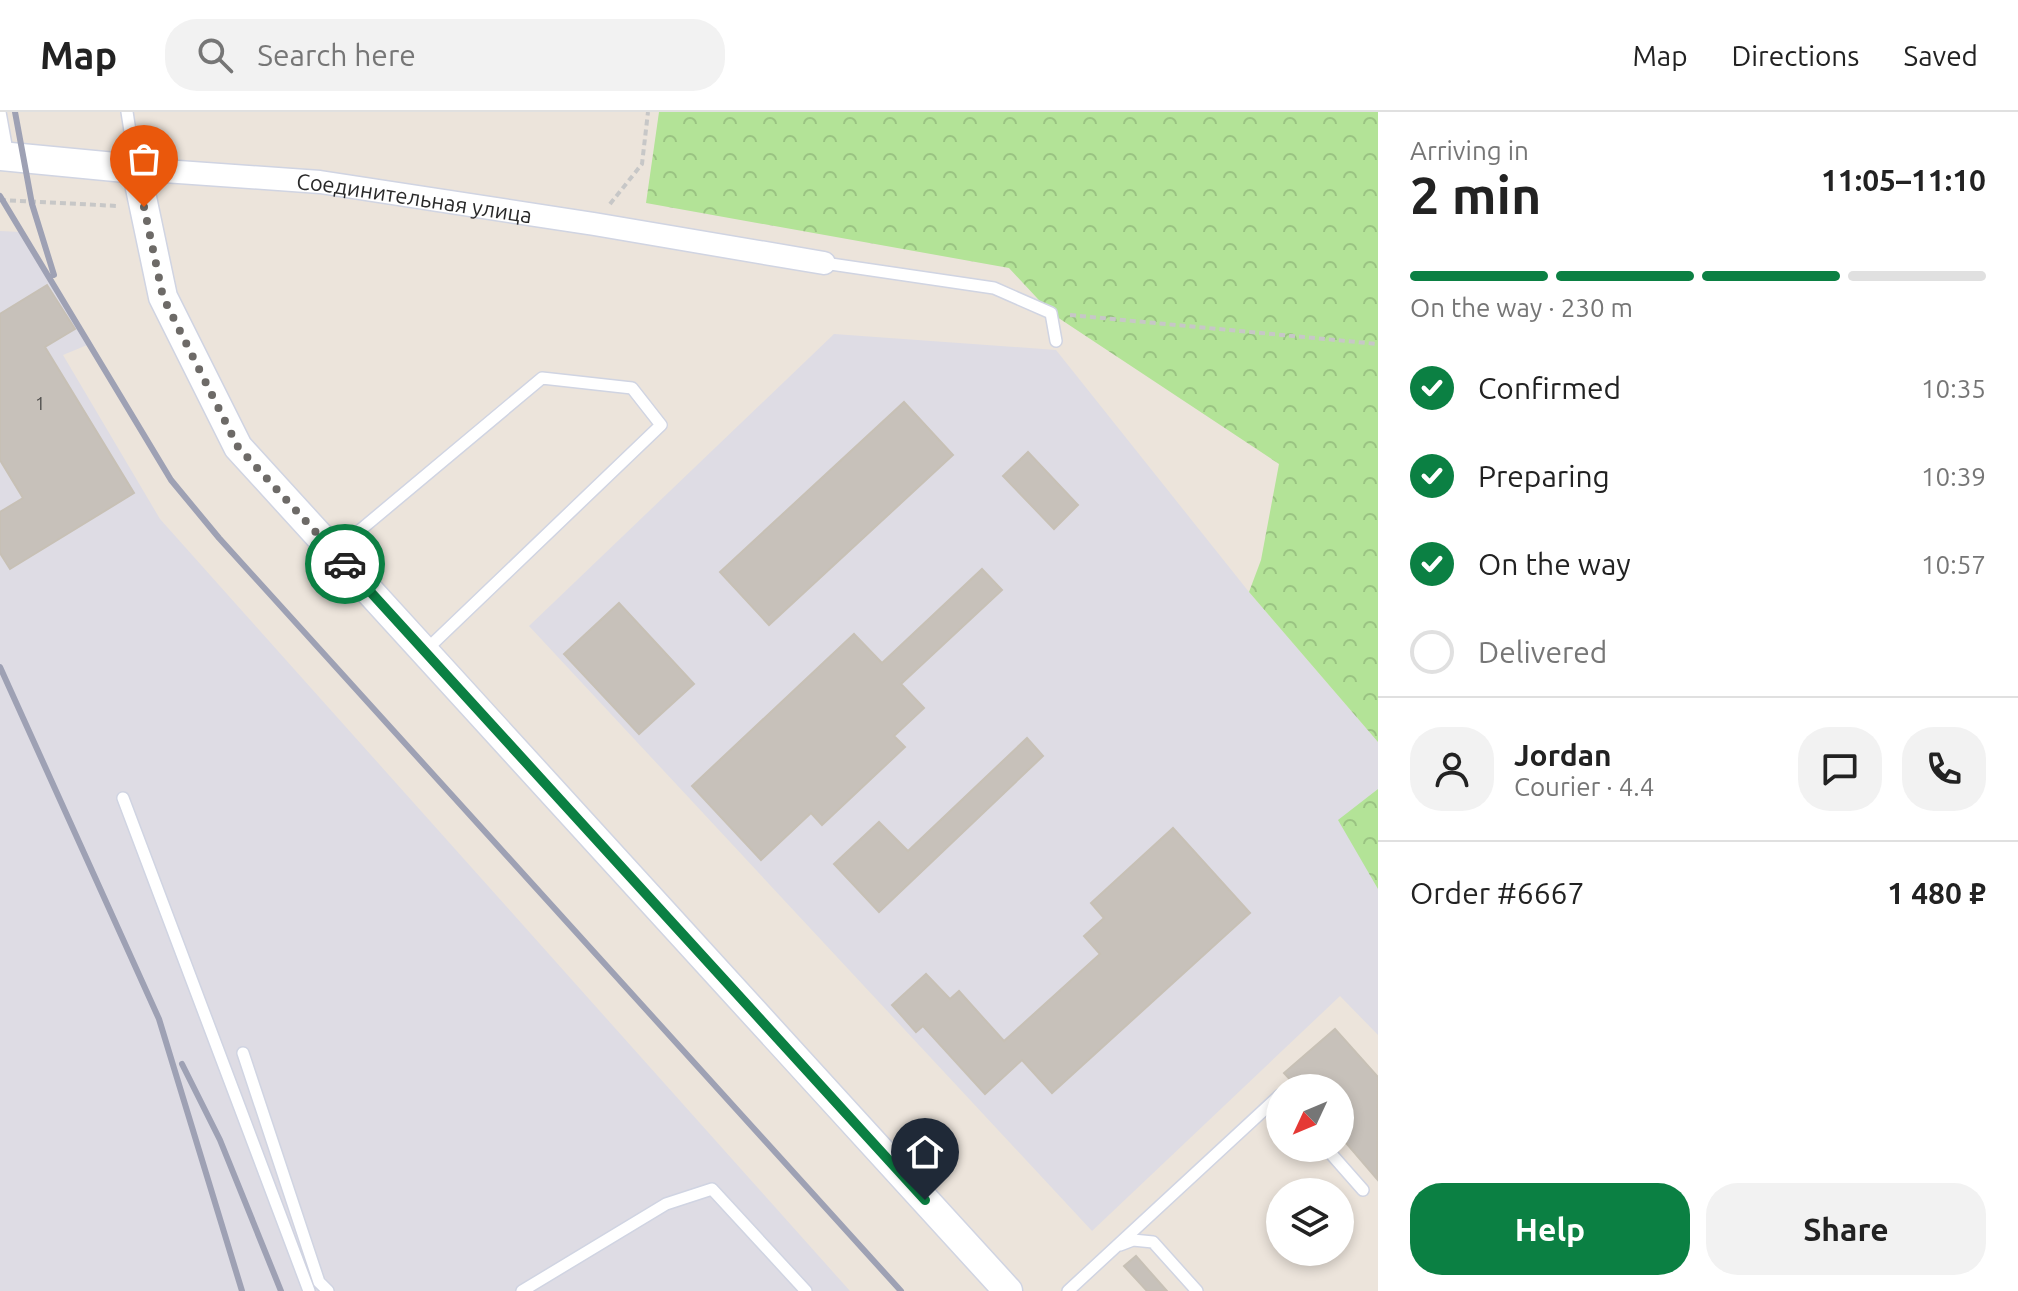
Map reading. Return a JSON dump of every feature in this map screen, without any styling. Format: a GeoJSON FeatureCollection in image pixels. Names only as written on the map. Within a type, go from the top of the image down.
{"type":"FeatureCollection","features":[{"type":"Feature","properties":{"kind":"street","name":"Соединительная улица"},"geometry":{"type":"LineString","coordinates":[[4,156],[320,182],[824,263]]}},
{"type":"Feature","properties":{"kind":"street"},"geometry":{"type":"LineString","coordinates":[[136,169],[163,297],[238,447],[1008,1291]]}},
{"type":"Feature","properties":{"kind":"lane"},"geometry":{"type":"LineString","coordinates":[[0,112],[4,156]]}},
{"type":"Feature","properties":{"kind":"lane"},"geometry":{"type":"LineString","coordinates":[[127,112],[136,169]]}},
{"type":"Feature","properties":{"kind":"lane"},"geometry":{"type":"LineString","coordinates":[[824,263],[994,288],[1051,313],[1056,341]]}},
{"type":"Feature","properties":{"kind":"lane"},"geometry":{"type":"LineString","coordinates":[[334,552],[542,378],[632,388],[661,425],[425,651]]}},
{"type":"Feature","properties":{"kind":"lane"},"geometry":{"type":"LineString","coordinates":[[123,798],[309,1291]]}},
{"type":"Feature","properties":{"kind":"lane"},"geometry":{"type":"LineString","coordinates":[[243,1053],[319,1282],[328,1291]]}},
{"type":"Feature","properties":{"kind":"lane"},"geometry":{"type":"LineString","coordinates":[[1068,1291],[1266,1108]]}},
{"type":"Feature","properties":{"kind":"lane"},"geometry":{"type":"LineString","coordinates":[[1338,1162],[1363,1190]]}},
{"type":"Feature","properties":{"kind":"lane"},"geometry":{"type":"LineString","coordinates":[[522,1291],[666,1204],[712,1189],[806,1291]]}},
{"type":"Feature","properties":{"kind":"lane"},"geometry":{"type":"LineString","coordinates":[[1117,1246],[1133,1240],[1153,1242],[1197,1291]]}},
{"type":"Feature","properties":{"kind":"path"},"geometry":{"type":"LineString","coordinates":[[594,224],[642,164],[648,112]]}},
{"type":"Feature","properties":{"kind":"path"},"geometry":{"type":"LineString","coordinates":[[0,200],[32,204],[144,207]]}},
{"type":"Feature","properties":{"kind":"path"},"geometry":{"type":"LineString","coordinates":[[1051,313],[1378,344]]}},
{"type":"Feature","properties":{"kind":"shaded area"},"geometry":{"type":"Polygon","coordinates":[[[0,231],[21,232],[92,343],[63,355],[160,519],[850,1291],[0,1291],[0,231]]]}},
{"type":"Feature","properties":{"kind":"shaded area"},"geometry":{"type":"Polygon","coordinates":[[[834,334],[1056,350],[1249,592],[1378,742],[1378,1035],[1340,996],[1092,1231],[529,626],[834,334]]]}},
{"type":"Feature","properties":{"kind":"green space"},"geometry":{"type":"Polygon","coordinates":[[[659,112],[1378,112],[1378,742],[1249,592],[1261,560],[1279,464],[1051,313],[1009,268],[646,203],[659,112]]]}},
{"type":"Feature","properties":{"kind":"green space"},"geometry":{"type":"Polygon","coordinates":[[[1378,789],[1378,889],[1338,820],[1378,789]]]}},
{"type":"Feature","properties":{"kind":"building"},"geometry":{"type":"Polygon","coordinates":[[[47,285],[75,329],[45,347],[134,493],[10,569],[0,553],[0,512],[23,498],[0,460],[0,314],[47,285]]]}},
{"type":"Feature","properties":{"kind":"building"},"geometry":{"type":"Polygon","coordinates":[[[904,402],[953,455],[769,625],[720,572],[904,402]]]}},
{"type":"Feature","properties":{"kind":"building"},"geometry":{"type":"Polygon","coordinates":[[[1028,452],[1078,505],[1054,529],[1003,476],[1028,452]]]}},
{"type":"Feature","properties":{"kind":"building"},"geometry":{"type":"Polygon","coordinates":[[[982,569],[1002,590],[901,684],[924,708],[894,736],[905,747],[822,825],[811,813],[761,860],[692,786],[854,634],[882,663],[982,569]]]}},
{"type":"Feature","properties":{"kind":"building"},"geometry":{"type":"Polygon","coordinates":[[[619,603],[694,684],[639,734],[564,654],[619,603]]]}},
{"type":"Feature","properties":{"kind":"building"},"geometry":{"type":"Polygon","coordinates":[[[1027,738],[1043,756],[879,912],[834,864],[879,822],[908,851],[1027,738]]]}},
{"type":"Feature","properties":{"kind":"building"},"geometry":{"type":"Polygon","coordinates":[[[1173,828],[1250,913],[1052,1093],[1022,1060],[985,1094],[923,1026],[916,1032],[892,1005],[926,974],[950,999],[959,991],[1004,1041],[1100,954],[1084,936],[1104,918],[1091,903],[1173,828]]]}},
{"type":"Feature","properties":{"kind":"building"},"geometry":{"type":"Polygon","coordinates":[[[1335,1029],[1378,1077],[1377,1179],[1354,1152],[1354,1074],[1284,1073],[1335,1029]]]}},
{"type":"Feature","properties":{"kind":"building"},"geometry":{"type":"Polygon","coordinates":[[[1136,1256],[1167,1291],[1147,1291],[1124,1266],[1136,1256]]]}},
{"type":"Feature","properties":{"kind":"railway"},"geometry":{"type":"LineString","coordinates":[[15,112],[32,204],[54,275]]}},
{"type":"Feature","properties":{"kind":"railway"},"geometry":{"type":"LineString","coordinates":[[0,196],[171,480],[219,538],[901,1291]]}},
{"type":"Feature","properties":{"kind":"railway"},"geometry":{"type":"LineString","coordinates":[[0,667],[159,1019],[242,1291]]}},
{"type":"Feature","properties":{"kind":"railway"},"geometry":{"type":"LineString","coordinates":[[182,1064],[220,1140],[281,1291]]}},
{"type":"Feature","properties":{"kind":"way so far"},"geometry":{"type":"LineString","coordinates":[[144,207],[163,297],[238,447],[345,564]]}},
{"type":"Feature","properties":{"kind":"route"},"geometry":{"type":"LineString","coordinates":[[345,564],[925,1200]]}}]}
